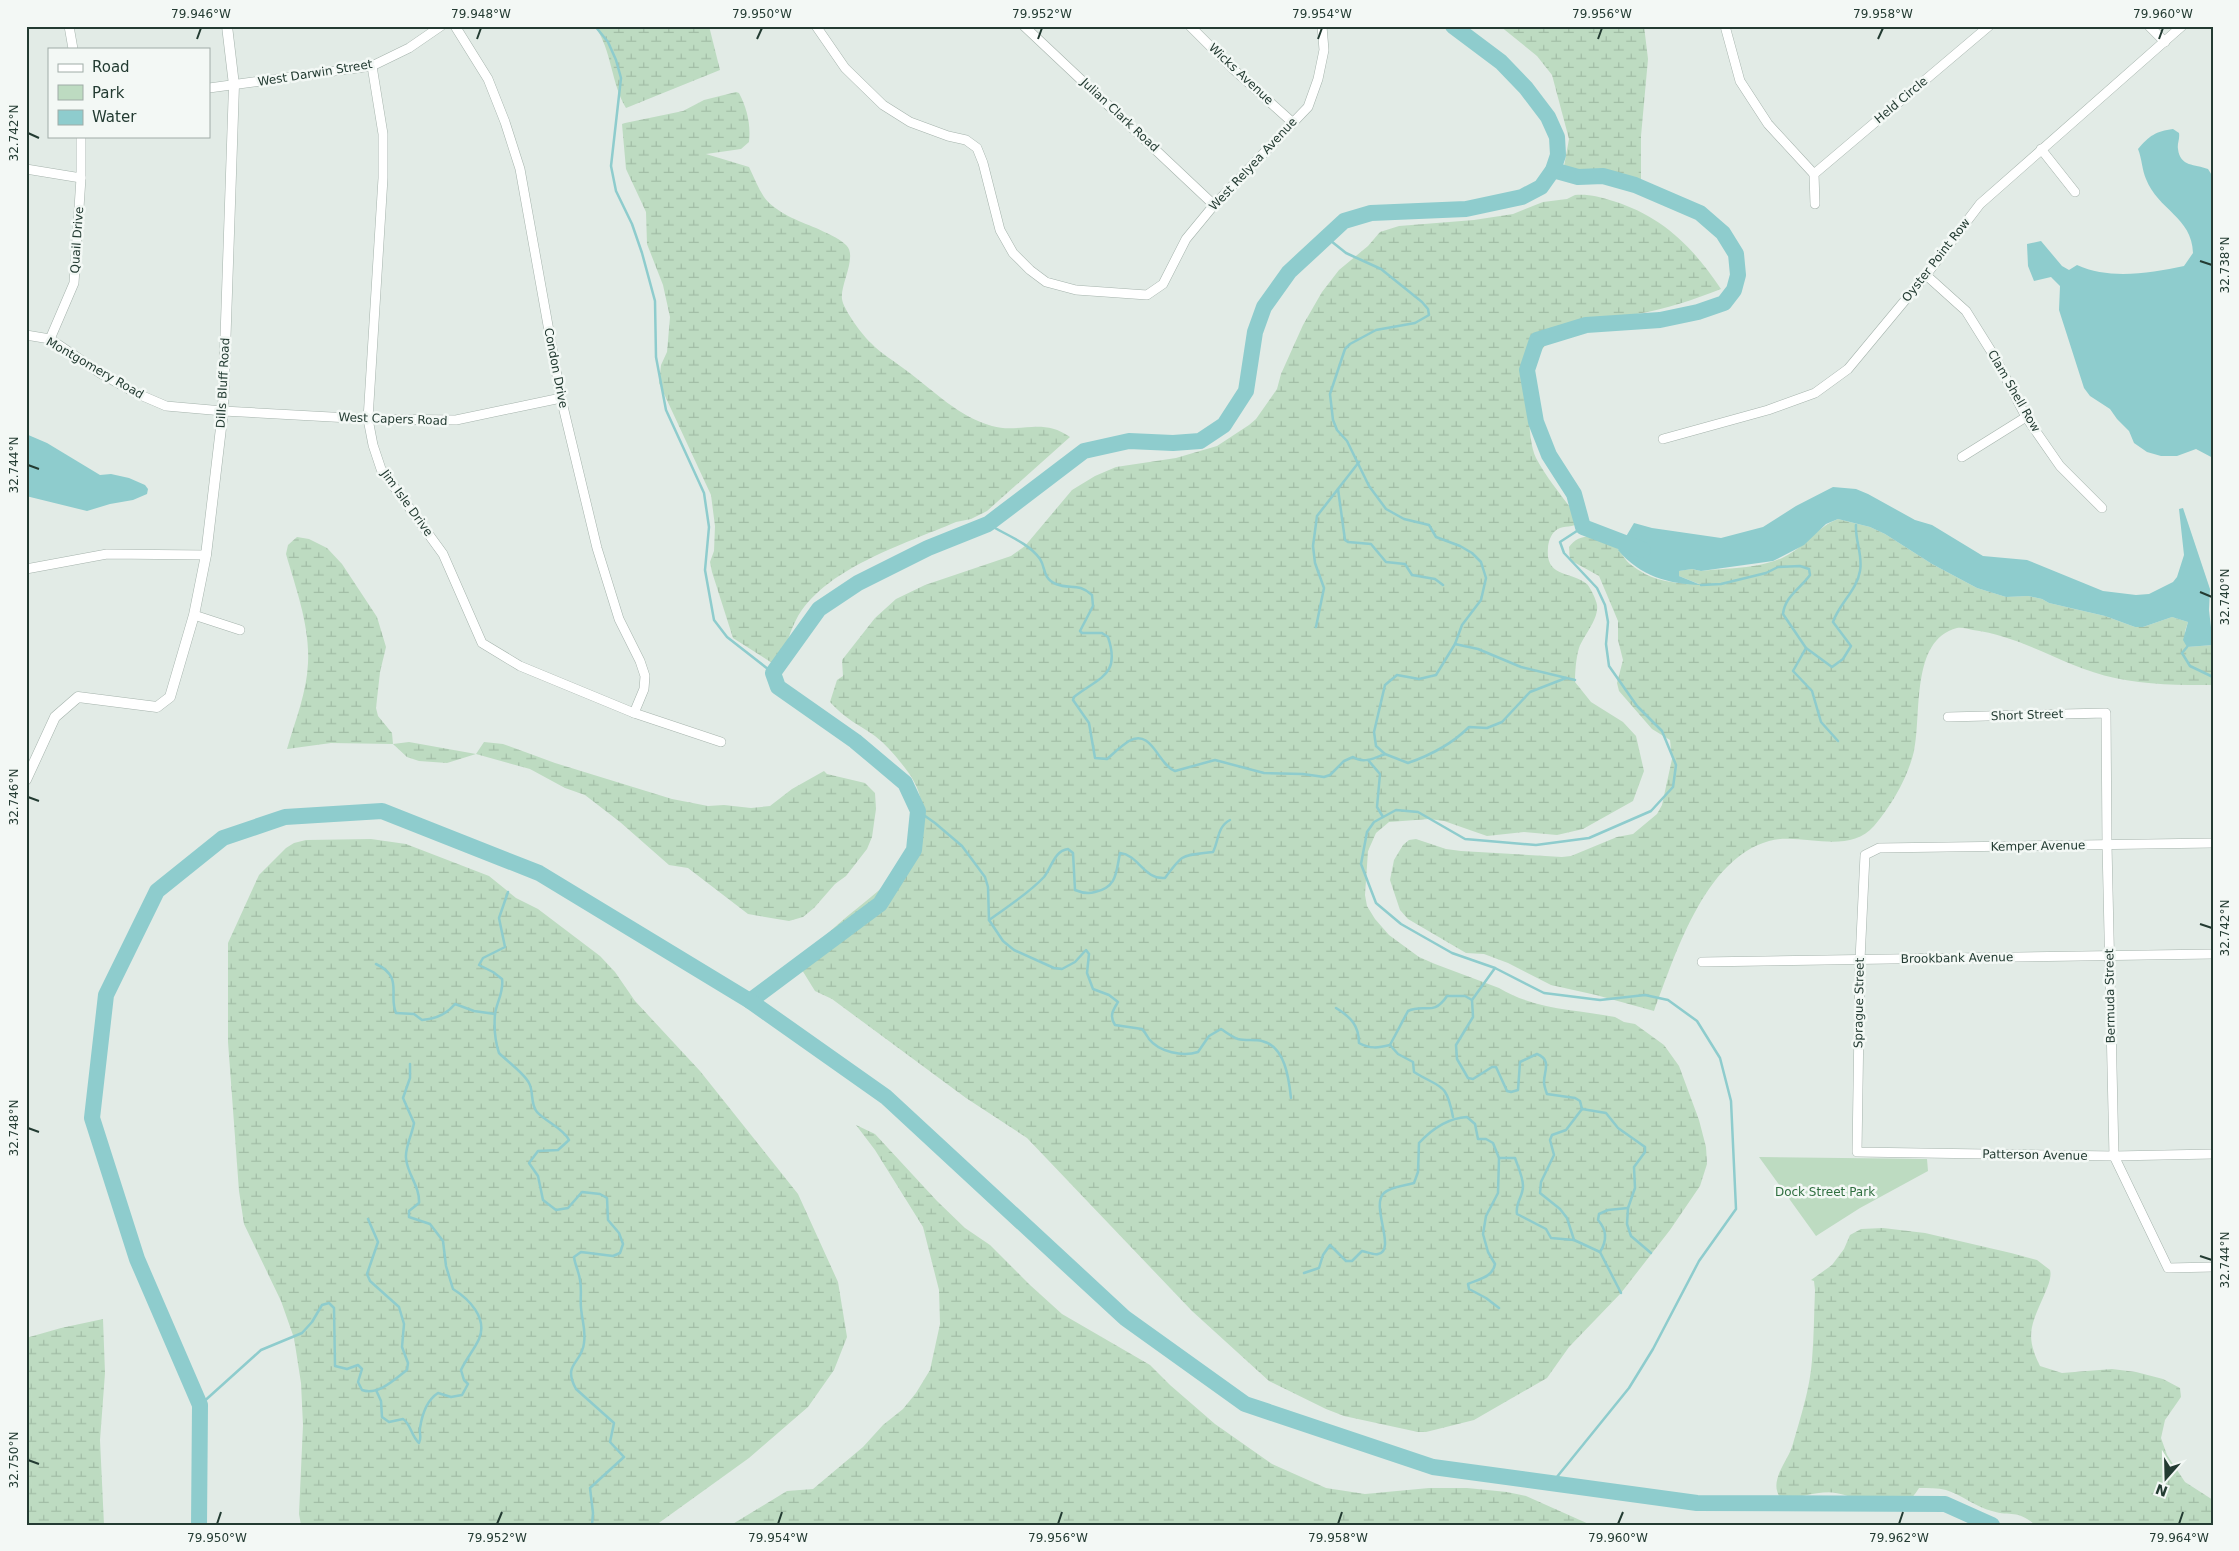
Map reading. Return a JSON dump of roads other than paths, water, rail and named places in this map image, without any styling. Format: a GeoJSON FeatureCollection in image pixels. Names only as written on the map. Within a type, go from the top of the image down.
{"type":"FeatureCollection","features":[{"type":"Feature","properties":{"kind":"street"},"geometry":{"type":"LineString","coordinates":[[69,26],[73,48]]}},
{"type":"Feature","properties":{"kind":"street","name":"Dills Bluff Road"},"geometry":{"type":"LineString","coordinates":[[26,780],[55,717],[78,697],[158,707],[170,697],[194,615],[206,555],[223,411],[234,85],[227,26]]}},
{"type":"Feature","properties":{"kind":"street","name":"West Darwin Street"},"geometry":{"type":"LineString","coordinates":[[210,88],[372,66],[410,48],[441,26]]}},
{"type":"Feature","properties":{"kind":"street","name":"Condon Drive"},"geometry":{"type":"LineString","coordinates":[[455,26],[488,79],[505,122],[520,170],[561,398],[597,548],[620,619],[645,676],[644,689],[634,713]]}},
{"type":"Feature","properties":{"kind":"street","name":"West Relyea Avenue"},"geometry":{"type":"LineString","coordinates":[[816,26],[845,68],[883,105],[910,122],[948,136],[966,140],[976,148],[983,163],[1000,230],[1013,253],[1030,270],[1046,282],[1076,290],[1147,295],[1163,284],[1186,239],[1214,205],[1308,107],[1318,80],[1324,50],[1323,28]]}},
{"type":"Feature","properties":{"kind":"street","name":"Julian Clark Road"},"geometry":{"type":"LineString","coordinates":[[1024,26],[1214,205]]}},
{"type":"Feature","properties":{"kind":"street","name":"Wicks Avenue"},"geometry":{"type":"LineString","coordinates":[[1190,26],[1232,68],[1292,122]]}},
{"type":"Feature","properties":{"kind":"street"},"geometry":{"type":"LineString","coordinates":[[1725,26],[1740,81],[1768,124],[1814,174],[1815,204]]}},
{"type":"Feature","properties":{"kind":"street","name":"Held Circle"},"geometry":{"type":"LineString","coordinates":[[1814,174],[1989,26]]}},
{"type":"Feature","properties":{"kind":"street"},"geometry":{"type":"LineString","coordinates":[[2150,26],[2164,42]]}},
{"type":"Feature","properties":{"kind":"street","name":"Oyster Point Row"},"geometry":{"type":"LineString","coordinates":[[1663,439],[1768,410],[1815,393],[1848,369],[1926,275],[1980,204],[2182,26]]}},
{"type":"Feature","properties":{"kind":"street","name":"Jim Isle Drive"},"geometry":{"type":"LineString","coordinates":[[372,66],[383,134],[383,178],[368,419],[373,445],[381,469],[443,554],[482,643],[520,666],[634,713],[721,742]]}},
{"type":"Feature","properties":{"kind":"street","name":"Quail Drive"},"geometry":{"type":"LineString","coordinates":[[50,339],[74,283],[81,178],[81,138]]}},
{"type":"Feature","properties":{"kind":"street"},"geometry":{"type":"LineString","coordinates":[[2041,149],[2075,192]]}},
{"type":"Feature","properties":{"kind":"street"},"geometry":{"type":"LineString","coordinates":[[26,169],[81,178]]}},
{"type":"Feature","properties":{"kind":"street","name":"Clam Shell Row"},"geometry":{"type":"LineString","coordinates":[[1926,275],[1966,312],[1996,359],[2026,417],[2060,466],[2102,508]]}},
{"type":"Feature","properties":{"kind":"street","name":"Montgomery Road"},"geometry":{"type":"LineString","coordinates":[[26,335],[50,339],[100,373],[138,394],[166,406],[223,411]]}},
{"type":"Feature","properties":{"kind":"street","name":"West Capers Road"},"geometry":{"type":"LineString","coordinates":[[223,411],[368,419],[456,420],[561,398]]}},
{"type":"Feature","properties":{"kind":"street"},"geometry":{"type":"LineString","coordinates":[[1962,457],[2026,417]]}},
{"type":"Feature","properties":{"kind":"street"},"geometry":{"type":"LineString","coordinates":[[26,569],[107,554],[206,555]]}},
{"type":"Feature","properties":{"kind":"street"},"geometry":{"type":"LineString","coordinates":[[194,615],[240,630]]}},
{"type":"Feature","properties":{"kind":"street","name":"Short Street"},"geometry":{"type":"LineString","coordinates":[[1948,717],[2106,713]]}},
{"type":"Feature","properties":{"kind":"street","name":"Bermuda Street"},"geometry":{"type":"LineString","coordinates":[[2106,713],[2114,1156],[2168,1268],[2213,1267]]}},
{"type":"Feature","properties":{"kind":"street","name":"Kemper Avenue"},"geometry":{"type":"LineString","coordinates":[[1865,855],[1879,848],[2213,843]]}},
{"type":"Feature","properties":{"kind":"street","name":"Sprague Street"},"geometry":{"type":"LineString","coordinates":[[1856,1152],[1860,960],[1865,855]]}},
{"type":"Feature","properties":{"kind":"street","name":"Brookbank Avenue"},"geometry":{"type":"LineString","coordinates":[[1702,962],[2213,954]]}},
{"type":"Feature","properties":{"kind":"street","name":"Patterson Avenue"},"geometry":{"type":"LineString","coordinates":[[1856,1152],[2114,1156],[2213,1154]]}},
{"type":"Feature","properties":{"kind":"water"},"geometry":{"type":"Polygon","coordinates":[[[2173,129],[2179,133],[2178,147],[2179,155],[2182,159],[2189,164],[2208,169],[2213,177],[2213,458],[2196,449],[2177,456],[2161,456],[2147,452],[2134,443],[2129,431],[2110,409],[2090,396],[2084,388],[2059,310],[2060,286],[2051,277],[2034,281],[2028,266],[2027,244],[2041,241],[2062,266],[2069,270],[2077,265],[2090,270],[2130,274],[2184,266],[2193,253],[2191,241],[2181,222],[2151,190],[2138,149],[2153,135],[2173,129]]]}},
{"type":"Feature","properties":{"kind":"water"},"geometry":{"type":"Polygon","coordinates":[[[26,434],[47,443],[100,475],[111,474],[129,478],[145,485],[148,489],[147,494],[133,500],[87,511],[26,496],[26,434]]]}},
{"type":"Feature","properties":{"kind":"water"},"geometry":{"type":"Polygon","coordinates":[[[1833,487],[1856,489],[1868,494],[1915,520],[1932,525],[1983,556],[2027,560],[2103,591],[2136,595],[2149,594],[2173,582],[2177,577],[2184,555],[2179,509],[2183,508],[2210,589],[2209,610],[2213,645],[2187,647],[2183,640],[2188,622],[2172,617],[2143,627],[2135,627],[2105,616],[2049,603],[2042,599],[2028,596],[2006,597],[1977,588],[1932,564],[1885,534],[1870,527],[1838,519],[1826,524],[1804,545],[1773,561],[1701,571],[1692,569],[1679,571],[1679,576],[1701,585],[1677,583],[1655,577],[1636,566],[1618,550],[1634,523],[1652,528],[1721,538],[1763,527],[1796,506],[1833,487]]]}},
{"type":"Feature","properties":{"kind":"waterway"},"geometry":{"type":"LineString","coordinates":[[595,26],[608,42],[621,78],[611,166],[616,191],[632,224],[655,301],[656,357],[666,410],[704,493],[709,527],[705,570],[714,620],[727,637],[773,673]]}},
{"type":"Feature","properties":{"kind":"waterway"},"geometry":{"type":"LineString","coordinates":[[750,1001],[880,904],[914,850],[918,811],[905,783],[855,741],[778,687],[773,673],[819,609],[858,583],[928,548],[988,524],[1084,451],[1129,441],[1173,443],[1200,441],[1224,425],[1246,391],[1255,332],[1264,307],[1289,272],[1344,221],[1371,213],[1466,209],[1522,197],[1541,187],[1553,170],[1558,155],[1557,137],[1548,117],[1526,88],[1501,62],[1453,26]]}},
{"type":"Feature","properties":{"kind":"waterway"},"geometry":{"type":"LineString","coordinates":[[1553,170],[1578,177],[1603,176],[1635,185],[1700,213],[1723,233],[1736,254],[1738,275],[1734,290],[1724,303],[1698,312],[1660,320],[1586,325],[1537,340],[1527,370],[1536,422],[1549,455],[1574,494],[1583,527],[1643,550]]}},
{"type":"Feature","properties":{"kind":"waterway"},"geometry":{"type":"LineString","coordinates":[[1326,237],[1346,253],[1381,269],[1422,302],[1428,309],[1429,315],[1415,323],[1376,330],[1350,344],[1345,349],[1330,394],[1333,420],[1337,430],[1347,441],[1369,486],[1386,509],[1404,519],[1429,525],[1436,537],[1460,546],[1472,553],[1481,562],[1486,578],[1481,600],[1462,625],[1455,644],[1436,675],[1419,679],[1397,675],[1385,685],[1374,732],[1376,746],[1385,754],[1408,763],[1441,748],[1456,739],[1469,727],[1487,728],[1502,722],[1530,692],[1566,678]]}},
{"type":"Feature","properties":{"kind":"waterway"},"geometry":{"type":"LineString","coordinates":[[1316,627],[1324,588],[1315,563],[1313,546],[1317,516],[1359,462]]}},
{"type":"Feature","properties":{"kind":"waterway"},"geometry":{"type":"LineString","coordinates":[[1338,489],[1345,540],[1348,542],[1371,544],[1386,562],[1405,564],[1412,575],[1435,579],[1443,585]]}},
{"type":"Feature","properties":{"kind":"waterway"},"geometry":{"type":"LineString","coordinates":[[988,524],[1035,553],[1042,562],[1046,576],[1052,582],[1061,586],[1078,587],[1092,595],[1093,606],[1080,631],[1082,633],[1102,633],[1108,637],[1112,660],[1110,668],[1105,674],[1074,697],[1073,700],[1089,723],[1095,758],[1107,759],[1126,743],[1137,738],[1144,739],[1149,743],[1164,762],[1175,771],[1215,760],[1264,773],[1303,774],[1324,777],[1330,775],[1344,761],[1353,757],[1365,760],[1385,754]]}},
{"type":"Feature","properties":{"kind":"waterway"},"geometry":{"type":"LineString","coordinates":[[1701,585],[1721,584],[1766,573],[1778,567],[1800,566],[1809,569],[1810,575],[1790,597],[1783,614],[1806,648],[1832,667],[1843,659],[1851,646],[1833,622],[1839,609],[1852,591],[1860,571],[1861,565],[1856,525]]}},
{"type":"Feature","properties":{"kind":"waterway"},"geometry":{"type":"LineString","coordinates":[[1552,1483],[1629,1388],[1653,1349],[1699,1261],[1736,1209],[1731,1101],[1720,1058],[1697,1021],[1668,1000],[1645,995],[1600,1000],[1544,993],[1495,968],[1452,953],[1401,924],[1376,903],[1361,864],[1367,832],[1374,822],[1396,810],[1418,812],[1465,839],[1536,845],[1589,838],[1651,811],[1673,787],[1676,765],[1662,731],[1637,706],[1609,666],[1606,644],[1608,622],[1605,605],[1597,588],[1564,553],[1560,542],[1583,527]]}},
{"type":"Feature","properties":{"kind":"waterway"},"geometry":{"type":"LineString","coordinates":[[1455,644],[1478,649],[1521,667],[1575,680]]}},
{"type":"Feature","properties":{"kind":"waterway"},"geometry":{"type":"LineString","coordinates":[[2187,647],[2182,653],[2190,666],[2213,677]]}},
{"type":"Feature","properties":{"kind":"waterway"},"geometry":{"type":"LineString","coordinates":[[1806,648],[1793,671],[1812,691],[1821,722],[1838,741]]}},
{"type":"Feature","properties":{"kind":"waterway"},"geometry":{"type":"LineString","coordinates":[[1368,760],[1380,774],[1377,807],[1383,817]]}},
{"type":"Feature","properties":{"kind":"waterway"},"geometry":{"type":"LineString","coordinates":[[199,1525],[200,1405],[137,1259],[92,1118],[106,995],[157,891],[223,838],[285,817],[382,811],[539,873],[750,1001],[886,1097],[1125,1318],[1245,1404],[1433,1467],[1697,1503],[1945,1504],[1992,1525]]}},
{"type":"Feature","properties":{"kind":"waterway"},"geometry":{"type":"LineString","coordinates":[[918,811],[962,846],[985,877],[988,887],[989,920],[1003,941],[1014,950],[1054,968],[1062,969],[1075,962],[1086,950],[1089,954],[1087,973],[1093,989],[1109,995],[1118,1002],[1112,1016],[1115,1025],[1142,1029],[1153,1043],[1165,1050],[1179,1054],[1198,1052],[1209,1036],[1221,1029],[1238,1039],[1259,1040],[1270,1044],[1281,1056],[1287,1073],[1291,1098]]}},
{"type":"Feature","properties":{"kind":"waterway"},"geometry":{"type":"LineString","coordinates":[[989,920],[1038,883],[1047,873],[1056,856],[1063,850],[1068,849],[1073,853],[1075,890],[1092,893],[1102,890],[1112,883],[1120,853],[1132,858],[1152,875],[1158,878],[1165,878],[1180,859],[1189,855],[1213,852],[1220,830],[1230,820]]}},
{"type":"Feature","properties":{"kind":"waterway"},"geometry":{"type":"LineString","coordinates":[[508,892],[499,918],[505,947],[483,958],[479,965],[502,979],[501,992],[495,1014],[495,1033],[499,1053],[527,1079],[537,1112],[563,1132],[569,1140],[558,1150],[538,1151],[529,1163],[538,1176],[543,1200],[556,1210],[568,1208],[582,1192],[600,1194],[607,1198],[608,1220],[619,1233],[623,1244],[620,1253],[613,1256],[581,1252],[574,1257],[581,1284],[584,1338],[583,1350],[572,1369],[572,1380],[576,1389],[614,1423],[610,1442],[624,1457],[590,1488],[593,1513],[592,1525]]}},
{"type":"Feature","properties":{"kind":"waterway"},"geometry":{"type":"LineString","coordinates":[[376,964],[385,969],[393,980],[393,1000],[396,1013],[414,1014],[422,1020],[444,1014],[455,1004],[474,1011],[495,1014]]}},
{"type":"Feature","properties":{"kind":"waterway"},"geometry":{"type":"LineString","coordinates":[[1495,968],[1472,1000],[1473,1017],[1456,1045],[1457,1059],[1468,1078],[1473,1079],[1492,1067],[1496,1067],[1507,1091],[1518,1090],[1520,1062],[1537,1054],[1542,1056],[1546,1063],[1544,1082],[1547,1094],[1575,1098],[1580,1101],[1582,1109]]}},
{"type":"Feature","properties":{"kind":"waterway"},"geometry":{"type":"LineString","coordinates":[[1390,1045],[1408,1011],[1419,1008],[1433,1008],[1447,996],[1465,996],[1472,1000]]}},
{"type":"Feature","properties":{"kind":"waterway"},"geometry":{"type":"LineString","coordinates":[[1336,1008],[1353,1022],[1358,1032],[1359,1043],[1374,1047],[1390,1045]]}},
{"type":"Feature","properties":{"kind":"waterway"},"geometry":{"type":"LineString","coordinates":[[1390,1045],[1398,1054],[1413,1062],[1414,1072],[1445,1091],[1453,1117]]}},
{"type":"Feature","properties":{"kind":"waterway"},"geometry":{"type":"LineString","coordinates":[[376,1390],[381,1401],[382,1417],[389,1422],[403,1419],[406,1421],[419,1443],[422,1418],[434,1396],[438,1393],[451,1397],[462,1395],[468,1384],[464,1380],[461,1370],[477,1343],[481,1331],[481,1324],[475,1310],[465,1298],[453,1289],[446,1266],[443,1241],[430,1224],[409,1217],[409,1211],[419,1203],[418,1191],[406,1158],[414,1123],[403,1098],[410,1078],[410,1064]]}},
{"type":"Feature","properties":{"kind":"waterway"},"geometry":{"type":"LineString","coordinates":[[1582,1109],[1606,1113],[1618,1128],[1645,1147],[1645,1152],[1634,1167],[1635,1188],[1628,1208],[1627,1224],[1631,1236],[1651,1253]]}},
{"type":"Feature","properties":{"kind":"waterway"},"geometry":{"type":"LineString","coordinates":[[1574,1240],[1567,1218],[1560,1209],[1540,1193],[1541,1182],[1554,1155],[1550,1140],[1552,1135],[1566,1130],[1582,1109]]}},
{"type":"Feature","properties":{"kind":"waterway"},"geometry":{"type":"LineString","coordinates":[[1304,1273],[1319,1268],[1323,1255],[1330,1245],[1346,1261],[1352,1261],[1362,1251],[1372,1254],[1378,1254],[1383,1251],[1385,1237],[1380,1207],[1384,1193],[1394,1188],[1414,1183],[1418,1172],[1419,1143],[1424,1138],[1447,1122],[1467,1117],[1475,1124],[1478,1139],[1486,1139],[1493,1143],[1499,1158],[1498,1193],[1486,1216],[1483,1234],[1488,1252],[1495,1264],[1488,1275],[1468,1284],[1469,1289],[1499,1308]]}},
{"type":"Feature","properties":{"kind":"waterway"},"geometry":{"type":"LineString","coordinates":[[1499,1158],[1515,1158],[1520,1172],[1523,1186],[1517,1214],[1546,1229],[1551,1238],[1574,1240],[1600,1252],[1621,1293]]}},
{"type":"Feature","properties":{"kind":"waterway"},"geometry":{"type":"LineString","coordinates":[[1600,1252],[1605,1236],[1598,1220],[1599,1214],[1608,1210],[1628,1208]]}},
{"type":"Feature","properties":{"kind":"waterway"},"geometry":{"type":"LineString","coordinates":[[200,1405],[261,1350],[302,1333],[312,1322],[322,1305],[329,1303],[334,1308],[335,1366],[347,1369],[358,1365],[362,1369],[358,1382],[362,1390],[374,1391],[380,1389],[407,1370],[408,1363],[402,1347],[404,1324],[399,1307],[370,1281],[367,1274],[378,1242],[368,1219]]}},
{"type":"Feature","properties":{"kind":"park label","name":"Dock Street Park"},"geometry":{"type":"Point","coordinates":[1825,1192]}}]}
